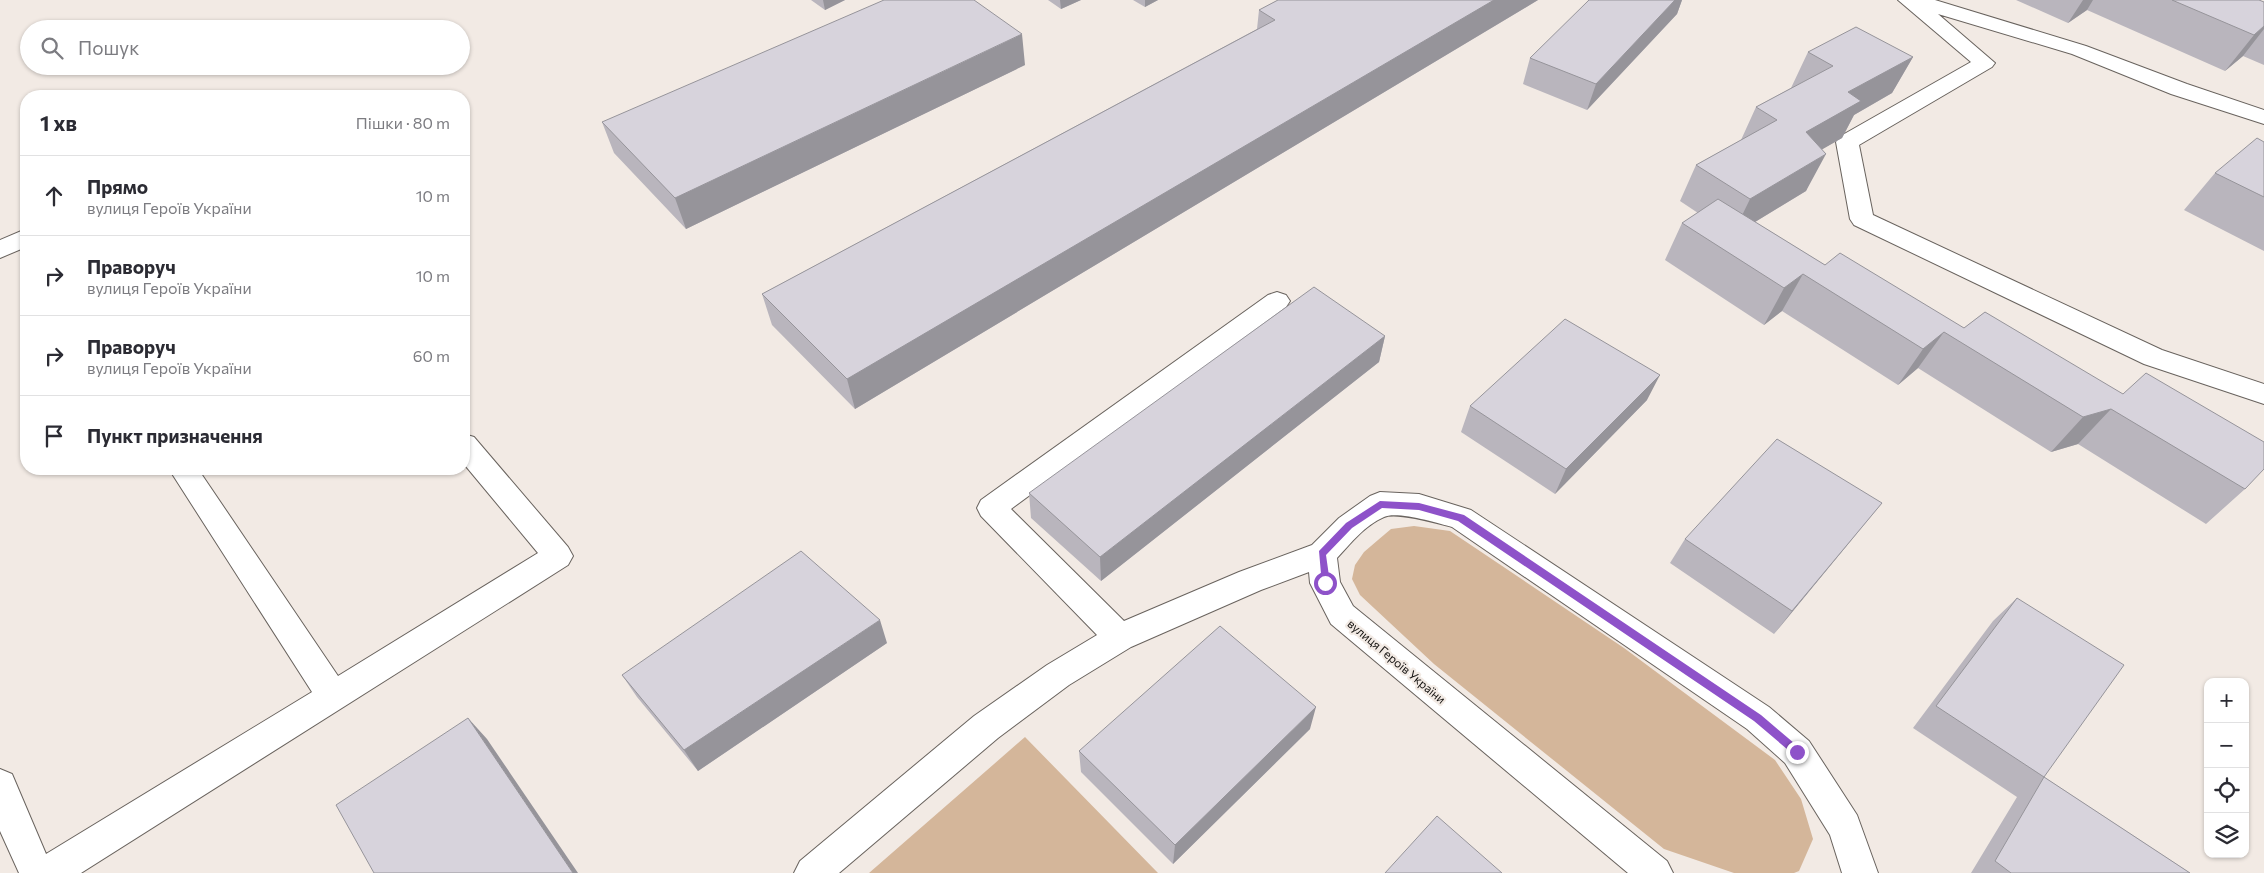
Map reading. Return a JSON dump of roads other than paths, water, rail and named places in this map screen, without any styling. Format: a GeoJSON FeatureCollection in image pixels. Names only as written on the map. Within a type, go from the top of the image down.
{"type":"FeatureCollection","features":[{"type":"Feature","properties":{"kind":"street"},"geometry":{"type":"LineString","coordinates":[[1908,0],[1985,63],[1847,142],[1862,219],[2153,357],[2264,394]]}},
{"type":"Feature","properties":{"kind":"street"},"geometry":{"type":"LineString","coordinates":[[1916,0],[1965,18],[2079,50],[2179,89],[2264,117]]}},
{"type":"Feature","properties":{"kind":"street"},"geometry":{"type":"LineString","coordinates":[[0,250],[20,240]]}},
{"type":"Feature","properties":{"kind":"street"},"geometry":{"type":"LineString","coordinates":[[1120,636],[991,508],[1276,302]]}},
{"type":"Feature","properties":{"kind":"street"},"geometry":{"type":"LineString","coordinates":[[49,873],[558,556],[470,452]]}},
{"type":"Feature","properties":{"kind":"street"},"geometry":{"type":"LineString","coordinates":[[187,475],[333,696]]}},
{"type":"Feature","properties":{"kind":"street"},"geometry":{"type":"LineString","coordinates":[[812,873],[986,727],[1058,675],[1120,636],[1322,554],[1349,526],[1380,504],[1419,506],[1461,518],[1758,718],[1797,752],[1845,826],[1860,873]]}},
{"type":"Feature","properties":{"kind":"street","name":"вулиця Героїв України"},"geometry":{"type":"LineString","coordinates":[[1322,554],[1325,583],[1342,615],[1655,873]]}},
{"type":"Feature","properties":{"kind":"street"},"geometry":{"type":"LineString","coordinates":[[0,785],[9,834],[37,873]]}}]}
